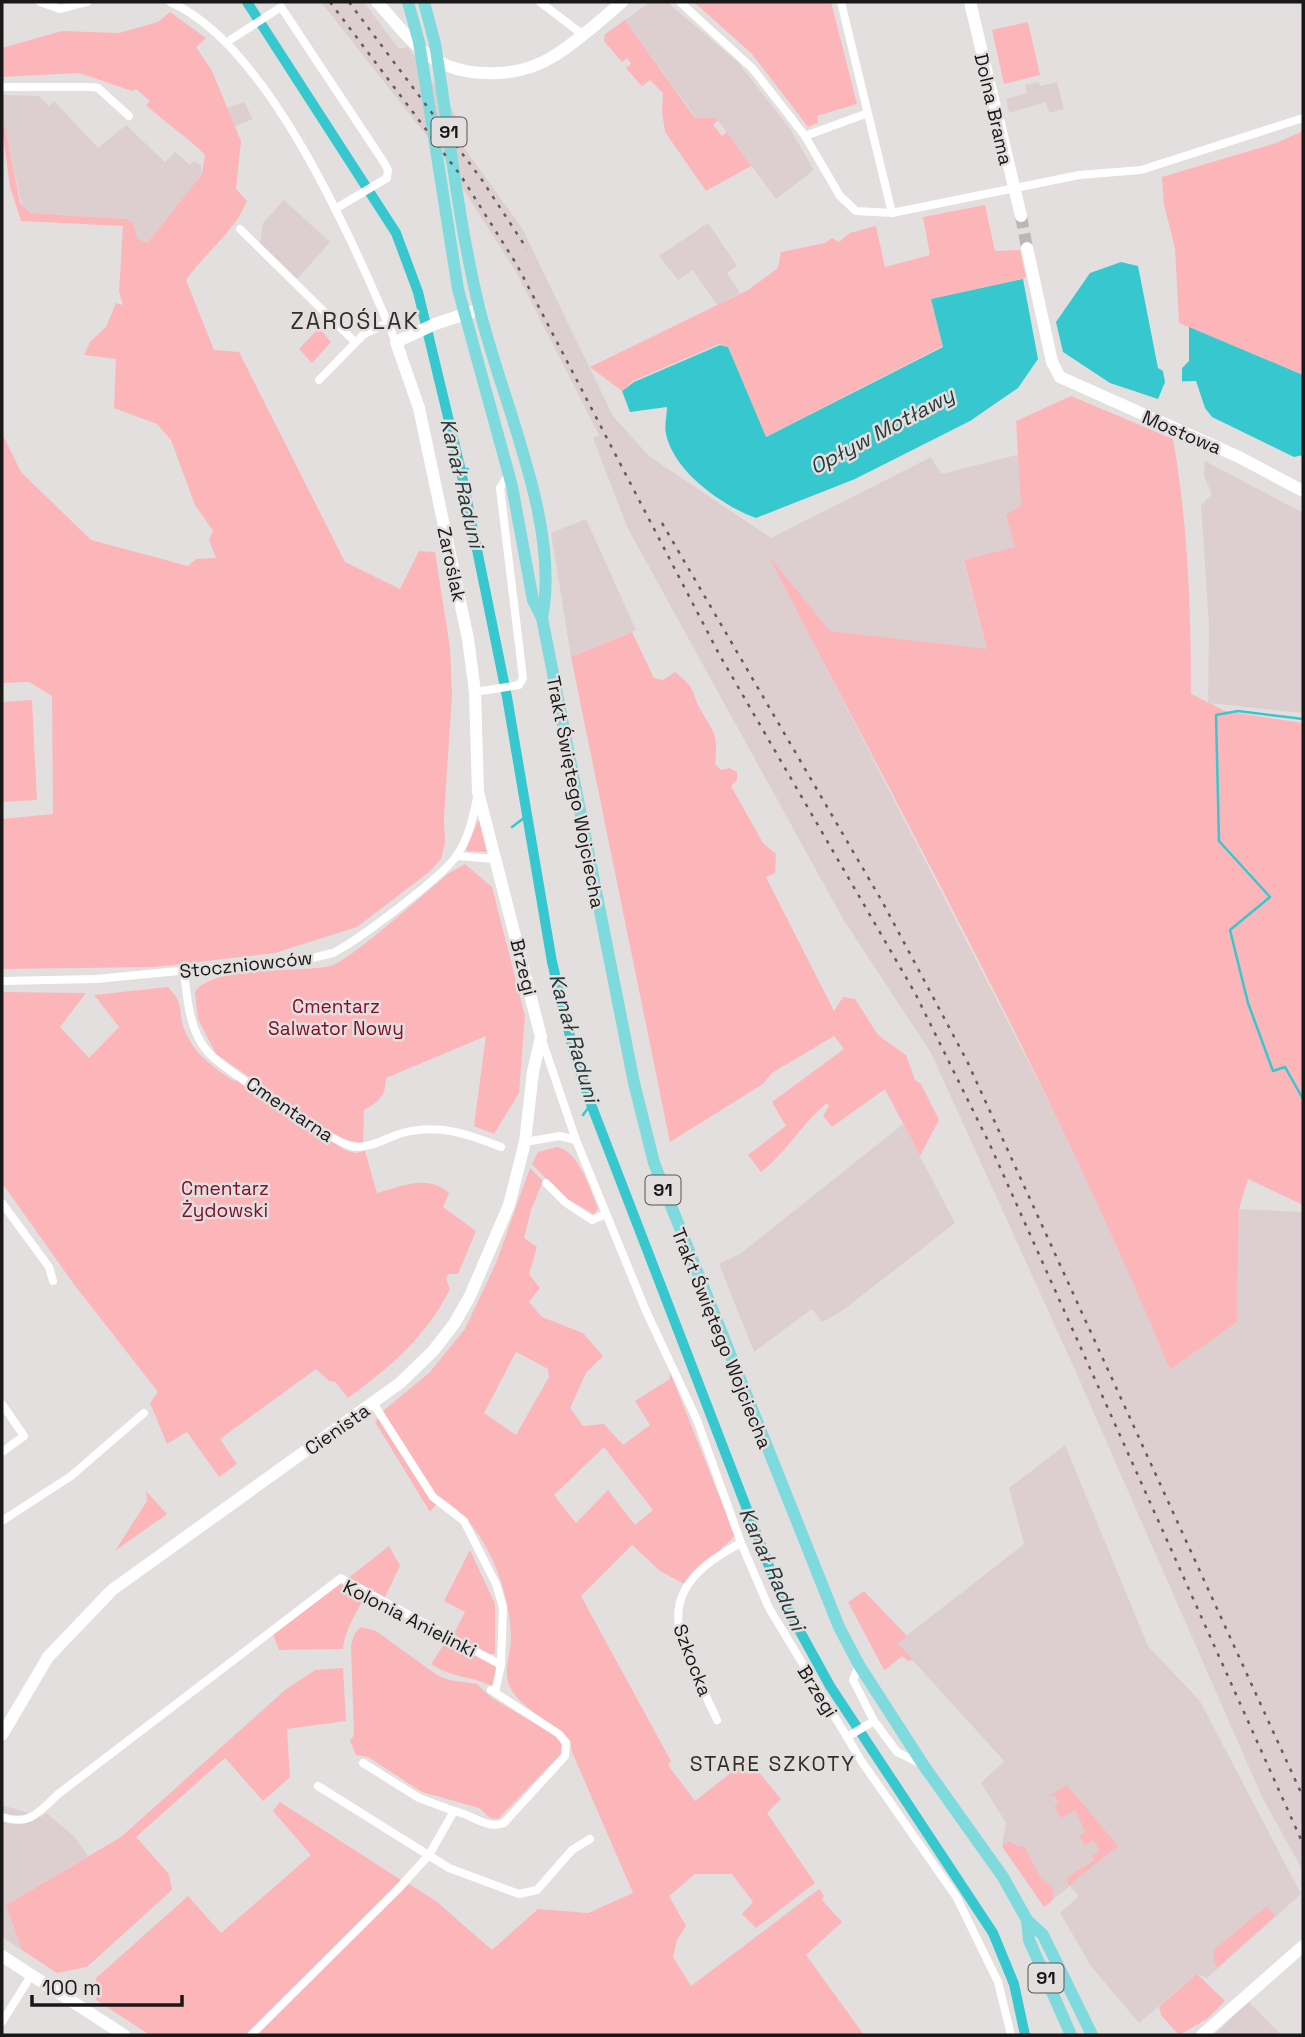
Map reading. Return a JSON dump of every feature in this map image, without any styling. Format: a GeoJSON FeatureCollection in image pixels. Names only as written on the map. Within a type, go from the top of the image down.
{"type":"FeatureCollection","features":[{"type":"Feature","properties":{"kind":"main road","name":"Trakt Świętego Wojciecha"},"geometry":{"type":"LineString","coordinates":[[408,2],[419,41],[464,315],[509,474],[533,600],[542,618],[631,1073],[654,1163],[824,1594],[859,1665],[924,1766],[1003,1877],[1027,1920],[1043,1935],[1092,2035]]}},
{"type":"Feature","properties":{"kind":"main road","name":"Trakt Świętego Wojciecha"},"geometry":{"type":"LineString","coordinates":[[424,2],[435,44],[470,264],[480,309],[537,511],[547,596],[542,618]]}},
{"type":"Feature","properties":{"kind":"main road","name":"Trakt Świętego Wojciecha"},"geometry":{"type":"LineString","coordinates":[[1027,1920],[1029,1940],[1071,2035]]}},
{"type":"Feature","properties":{"kind":"street"},"geometry":{"type":"LineString","coordinates":[[40,2],[60,9],[87,2]]}},
{"type":"Feature","properties":{"kind":"street","name":"Zaroślak"},"geometry":{"type":"LineString","coordinates":[[170,2],[228,42],[247,63],[273,102],[335,209],[397,342],[419,408],[468,639],[475,692],[478,792]]}},
{"type":"Feature","properties":{"kind":"street"},"geometry":{"type":"LineString","coordinates":[[377,2],[427,55],[453,68],[479,73],[512,71],[554,57],[594,23],[613,2]]}},
{"type":"Feature","properties":{"kind":"street"},"geometry":{"type":"LineString","coordinates":[[540,2],[582,34]]}},
{"type":"Feature","properties":{"kind":"street"},"geometry":{"type":"LineString","coordinates":[[594,23],[622,2]]}},
{"type":"Feature","properties":{"kind":"street"},"geometry":{"type":"LineString","coordinates":[[680,2],[745,60],[805,136],[840,196],[856,211],[892,213],[1097,172],[1142,170],[1303,118]]}},
{"type":"Feature","properties":{"kind":"street"},"geometry":{"type":"LineString","coordinates":[[841,2],[892,213]]}},
{"type":"Feature","properties":{"kind":"street","name":"Dolna Brama"},"geometry":{"type":"LineString","coordinates":[[970,2],[1021,216]]}},
{"type":"Feature","properties":{"kind":"street"},"geometry":{"type":"LineString","coordinates":[[228,42],[281,7],[383,161],[388,170],[387,178],[335,209]]}},
{"type":"Feature","properties":{"kind":"street"},"geometry":{"type":"LineString","coordinates":[[2,87],[92,86],[129,116]]}},
{"type":"Feature","properties":{"kind":"street"},"geometry":{"type":"LineString","coordinates":[[805,136],[868,113]]}},
{"type":"Feature","properties":{"kind":"street"},"geometry":{"type":"LineString","coordinates":[[240,229],[355,342]]}},
{"type":"Feature","properties":{"kind":"street","name":"Mostowa"},"geometry":{"type":"LineString","coordinates":[[1027,248],[1052,362],[1060,377],[1239,457],[1303,491]]}},
{"type":"Feature","properties":{"kind":"street"},"geometry":{"type":"LineString","coordinates":[[397,342],[443,321],[480,309]]}},
{"type":"Feature","properties":{"kind":"street"},"geometry":{"type":"LineString","coordinates":[[319,380],[355,342],[388,323]]}},
{"type":"Feature","properties":{"kind":"street","name":"Trakt Świętego Wojciecha"},"geometry":{"type":"LineString","coordinates":[[475,692],[515,685],[523,678],[500,488],[509,474]]}},
{"type":"Feature","properties":{"kind":"street","name":"Stoczniowców"},"geometry":{"type":"LineString","coordinates":[[2,981],[96,979],[312,958],[332,953],[428,882],[457,856],[472,821],[478,792]]}},
{"type":"Feature","properties":{"kind":"street","name":"Brzegi"},"geometry":{"type":"LineString","coordinates":[[478,792],[541,1037],[576,1140],[646,1311],[696,1420],[741,1543],[769,1608],[881,1791],[957,1898],[998,1982],[1011,2035]]}},
{"type":"Feature","properties":{"kind":"street"},"geometry":{"type":"LineString","coordinates":[[457,856],[496,859]]}},
{"type":"Feature","properties":{"kind":"street","name":"Cmentarna"},"geometry":{"type":"LineString","coordinates":[[184,971],[192,1022],[208,1052],[335,1140],[363,1147],[403,1133],[435,1128],[463,1133],[501,1147]]}},
{"type":"Feature","properties":{"kind":"street","name":"Cienista"},"geometry":{"type":"LineString","coordinates":[[2,1735],[48,1657],[113,1590],[373,1403],[417,1368],[454,1324],[470,1296],[509,1205],[525,1142],[533,1072],[541,1037]]}},
{"type":"Feature","properties":{"kind":"street"},"geometry":{"type":"LineString","coordinates":[[525,1142],[561,1136],[576,1140]]}},
{"type":"Feature","properties":{"kind":"street"},"geometry":{"type":"LineString","coordinates":[[546,1183],[566,1203],[593,1220],[606,1214]]}},
{"type":"Feature","properties":{"kind":"street"},"geometry":{"type":"LineString","coordinates":[[2,1203],[49,1266],[54,1281]]}},
{"type":"Feature","properties":{"kind":"street","name":"Kolonia Anielinki"},"geometry":{"type":"LineString","coordinates":[[373,1403],[433,1497],[464,1521],[483,1554],[503,1607],[501,1664],[493,1691],[559,1734],[568,1751],[504,1823],[487,1824],[466,1813],[454,1811]]}},
{"type":"Feature","properties":{"kind":"street"},"geometry":{"type":"LineString","coordinates":[[2,1404],[24,1436],[2,1452]]}},
{"type":"Feature","properties":{"kind":"street"},"geometry":{"type":"LineString","coordinates":[[2,1521],[71,1476],[144,1413]]}},
{"type":"Feature","properties":{"kind":"street","name":"Szkocka"},"geometry":{"type":"LineString","coordinates":[[717,1720],[681,1640],[676,1612],[689,1584],[720,1556],[741,1543]]}},
{"type":"Feature","properties":{"kind":"street","name":"Kolonia Anielinki"},"geometry":{"type":"LineString","coordinates":[[2,1817],[20,1821],[37,1815],[57,1794],[341,1578],[501,1664]]}},
{"type":"Feature","properties":{"kind":"street"},"geometry":{"type":"LineString","coordinates":[[859,1665],[853,1680],[869,1723],[897,1752],[924,1766]]}},
{"type":"Feature","properties":{"kind":"street"},"geometry":{"type":"LineString","coordinates":[[849,1736],[869,1723]]}},
{"type":"Feature","properties":{"kind":"street"},"geometry":{"type":"LineString","coordinates":[[251,2035],[429,1855],[454,1811],[419,1798],[363,1763]]}},
{"type":"Feature","properties":{"kind":"street"},"geometry":{"type":"LineString","coordinates":[[318,1786],[449,1868],[508,1891],[527,1895],[545,1884],[562,1859],[590,1839]]}},
{"type":"Feature","properties":{"kind":"street"},"geometry":{"type":"LineString","coordinates":[[1202,2035],[1303,1946]]}},
{"type":"Feature","properties":{"kind":"street"},"geometry":{"type":"LineString","coordinates":[[2,1956],[124,2035]]}},
{"type":"Feature","properties":{"kind":"street"},"geometry":{"type":"LineString","coordinates":[[2,2022],[32,1974]]}},
{"type":"Feature","properties":{"kind":"shaded area"},"geometry":{"type":"Polygon","coordinates":[[[321,2],[364,2],[399,49],[408,47],[464,127],[455,135],[522,228],[613,416],[649,456],[771,538],[931,457],[941,474],[1020,454],[1021,506],[1007,514],[1015,547],[964,561],[987,650],[830,631],[770,558],[1052,1108],[1125,1260],[1170,1370],[1237,1322],[1239,1209],[1303,1212],[1303,1871],[1262,1797],[1075,1370],[931,1053],[843,919],[627,527],[593,438],[599,435],[516,272],[440,153],[321,2]]]}},
{"type":"Feature","properties":{"kind":"shaded area"},"geometry":{"type":"Polygon","coordinates":[[[650,2],[667,2],[738,62],[790,129],[814,170],[776,199],[716,118],[696,118],[625,20],[650,2]]]}},
{"type":"Feature","properties":{"kind":"shaded area"},"geometry":{"type":"Polygon","coordinates":[[[1039,82],[1040,86],[1057,82],[1064,109],[1049,113],[1046,102],[1009,113],[1006,99],[1027,93],[1025,85],[1039,82]]]}},
{"type":"Feature","properties":{"kind":"shaded area"},"geometry":{"type":"Polygon","coordinates":[[[2,95],[39,96],[49,106],[54,101],[98,148],[126,125],[165,162],[175,152],[190,165],[194,161],[201,165],[202,174],[147,243],[138,239],[133,223],[127,219],[31,213],[21,203],[5,126],[2,124],[2,95]]]}},
{"type":"Feature","properties":{"kind":"shaded area"},"geometry":{"type":"Polygon","coordinates":[[[244,102],[253,119],[235,126],[227,108],[244,102]]]}},
{"type":"Feature","properties":{"kind":"shaded area"},"geometry":{"type":"Polygon","coordinates":[[[284,200],[330,242],[297,279],[260,244],[263,223],[284,200]]]}},
{"type":"Feature","properties":{"kind":"shaded area"},"geometry":{"type":"Polygon","coordinates":[[[708,223],[737,266],[727,273],[740,293],[717,305],[693,270],[678,280],[659,256],[708,223]]]}},
{"type":"Feature","properties":{"kind":"shaded area"},"geometry":{"type":"Polygon","coordinates":[[[1205,461],[1303,513],[1303,713],[1208,703],[1209,625],[1201,505],[1212,494],[1204,476],[1205,461]]]}},
{"type":"Feature","properties":{"kind":"shaded area"},"geometry":{"type":"Polygon","coordinates":[[[586,519],[636,630],[571,657],[551,533],[586,519]]]}},
{"type":"Feature","properties":{"kind":"shaded area"},"geometry":{"type":"Polygon","coordinates":[[[903,1124],[955,1223],[842,1311],[822,1322],[812,1309],[754,1352],[719,1264],[740,1254],[903,1124]]]}},
{"type":"Feature","properties":{"kind":"shaded area"},"geometry":{"type":"Polygon","coordinates":[[[1065,1445],[1148,1646],[1200,1701],[1301,1894],[1207,1978],[1197,1974],[1139,2023],[1091,1966],[1060,1913],[1079,1896],[1070,1886],[1044,1907],[1002,1846],[1006,1823],[981,1783],[1004,1761],[897,1643],[1024,1544],[1009,1488],[1065,1445]]]}},
{"type":"Feature","properties":{"kind":"shaded area"},"geometry":{"type":"Polygon","coordinates":[[[2,1805],[42,1817],[46,1813],[74,1836],[88,1856],[6,1905],[22,1950],[2,1937],[2,1805]]]}},
{"type":"Feature","properties":{"kind":"shaded area"},"geometry":{"type":"Polygon","coordinates":[[[1249,2002],[1281,2035],[1215,2035],[1235,2014],[1249,2002]]]}},
{"type":"Feature","properties":{"kind":"green space"},"geometry":{"type":"Polygon","coordinates":[[[694,2],[831,2],[857,104],[817,116],[818,123],[808,127],[752,54],[694,2]]]}},
{"type":"Feature","properties":{"kind":"green space"},"geometry":{"type":"Polygon","coordinates":[[[170,12],[206,38],[196,47],[212,71],[241,141],[236,189],[247,201],[235,222],[186,280],[214,350],[239,352],[345,562],[400,589],[419,551],[435,552],[450,648],[452,694],[444,818],[445,842],[441,859],[429,872],[357,927],[275,953],[155,967],[2,969],[2,819],[53,814],[52,696],[29,682],[2,683],[2,433],[21,472],[91,540],[188,566],[196,559],[216,558],[209,540],[213,531],[195,505],[171,440],[157,424],[114,408],[116,359],[84,355],[90,342],[106,327],[116,303],[123,305],[119,292],[123,226],[21,221],[10,187],[2,128],[5,125],[20,203],[31,213],[127,219],[133,223],[138,239],[147,243],[202,174],[205,155],[146,105],[150,101],[136,89],[132,91],[79,73],[2,77],[2,48],[62,31],[119,33],[158,22],[170,12]]]}},
{"type":"Feature","properties":{"kind":"green space"},"geometry":{"type":"Polygon","coordinates":[[[625,20],[695,118],[716,118],[718,120],[713,125],[722,136],[727,132],[751,166],[706,191],[665,132],[663,93],[650,80],[642,86],[626,68],[631,64],[627,58],[622,62],[604,41],[605,34],[625,20]]]}},
{"type":"Feature","properties":{"kind":"green space"},"geometry":{"type":"Polygon","coordinates":[[[1028,22],[1040,75],[1004,84],[992,30],[1028,22]]]}},
{"type":"Feature","properties":{"kind":"green space"},"geometry":{"type":"Polygon","coordinates":[[[1303,131],[1303,375],[1179,323],[1175,248],[1164,205],[1162,177],[1276,143],[1303,131]]]}},
{"type":"Feature","properties":{"kind":"green space"},"geometry":{"type":"Polygon","coordinates":[[[985,205],[995,251],[1020,250],[1026,278],[931,299],[943,346],[765,437],[728,347],[719,344],[633,381],[622,391],[590,367],[748,290],[778,268],[781,252],[825,243],[832,238],[839,242],[850,233],[876,226],[885,267],[930,255],[923,217],[985,205]]]}},
{"type":"Feature","properties":{"kind":"green space"},"geometry":{"type":"Polygon","coordinates":[[[319,328],[331,342],[312,363],[299,349],[319,328]]]}},
{"type":"Feature","properties":{"kind":"green space"},"geometry":{"type":"Polygon","coordinates":[[[1071,396],[1173,439],[1188,566],[1191,694],[1225,711],[1303,723],[1303,1205],[1248,1179],[1239,1209],[1237,1322],[1170,1370],[1078,1162],[1029,1060],[768,555],[830,631],[987,649],[964,560],[1015,547],[1006,514],[1021,506],[1016,421],[1071,396]]]}},
{"type":"Feature","properties":{"kind":"green space"},"geometry":{"type":"Polygon","coordinates":[[[632,632],[654,678],[663,680],[675,672],[691,687],[714,735],[715,764],[721,770],[729,768],[737,772],[737,780],[731,786],[763,843],[776,854],[775,873],[766,877],[834,1011],[843,997],[855,999],[878,1035],[906,1055],[915,1080],[921,1084],[939,1120],[920,1156],[885,1089],[832,1127],[823,1116],[829,1106],[827,1103],[761,1172],[748,1155],[786,1126],[772,1102],[844,1049],[834,1036],[772,1073],[763,1084],[670,1142],[571,657],[632,632]]]}},
{"type":"Feature","properties":{"kind":"green space"},"geometry":{"type":"Polygon","coordinates":[[[32,700],[37,800],[2,802],[2,702],[32,700]]]}},
{"type":"Feature","properties":{"kind":"green space"},"geometry":{"type":"Polygon","coordinates":[[[479,819],[488,852],[466,849],[479,819]]]}},
{"type":"Feature","properties":{"kind":"green space","name":"Cmentarz Salwator Nowy"},"geometry":{"type":"Polygon","coordinates":[[[465,864],[492,887],[525,1016],[519,1093],[494,1134],[474,1126],[486,1036],[386,1078],[381,1097],[364,1110],[363,1144],[336,1137],[216,1054],[198,1019],[195,992],[204,983],[237,974],[316,968],[340,962],[449,873],[465,864]]]}},
{"type":"Feature","properties":{"kind":"green space","name":"Cmentarz Żydowski"},"geometry":{"type":"Polygon","coordinates":[[[168,987],[177,999],[182,1024],[189,1039],[199,1054],[212,1065],[345,1150],[355,1153],[365,1151],[377,1193],[414,1183],[441,1187],[449,1193],[443,1207],[476,1231],[458,1274],[448,1274],[446,1279],[450,1289],[441,1306],[406,1350],[348,1398],[335,1382],[329,1381],[316,1369],[220,1439],[237,1464],[219,1477],[187,1432],[167,1444],[150,1403],[158,1392],[76,1287],[2,1183],[2,992],[86,993],[60,1027],[89,1058],[119,1027],[94,995],[168,987]]]}},
{"type":"Feature","properties":{"kind":"green space"},"geometry":{"type":"Polygon","coordinates":[[[557,1147],[572,1156],[583,1172],[598,1209],[594,1214],[562,1196],[532,1164],[538,1152],[557,1147]]]}},
{"type":"Feature","properties":{"kind":"green space"},"geometry":{"type":"Polygon","coordinates":[[[530,1168],[543,1181],[531,1210],[524,1238],[537,1247],[529,1274],[540,1288],[529,1302],[542,1317],[583,1333],[603,1356],[586,1373],[570,1408],[583,1426],[604,1424],[623,1445],[650,1425],[635,1401],[670,1379],[670,1372],[735,1536],[684,1584],[660,1571],[632,1545],[581,1596],[671,1761],[668,1765],[695,1801],[748,1759],[781,1799],[767,1813],[815,1883],[756,1928],[742,1914],[753,1902],[732,1874],[695,1874],[669,1896],[686,1926],[677,1940],[673,1957],[691,1986],[819,1889],[824,1896],[822,1900],[842,1922],[806,1955],[864,2035],[257,2035],[409,1884],[436,1901],[492,1950],[538,1909],[588,1913],[633,1893],[572,1752],[570,1740],[518,1699],[508,1682],[510,1619],[500,1579],[483,1541],[471,1524],[441,1498],[430,1512],[375,1422],[383,1411],[429,1373],[465,1329],[496,1263],[530,1168]],[[516,1352],[484,1413],[516,1435],[549,1377],[548,1369],[516,1352]],[[604,1447],[554,1495],[576,1523],[608,1490],[635,1525],[653,1510],[604,1447]]]}},
{"type":"Feature","properties":{"kind":"green space"},"geometry":{"type":"Polygon","coordinates":[[[146,1491],[167,1514],[115,1551],[147,1501],[146,1491]]]}},
{"type":"Feature","properties":{"kind":"green space"},"geometry":{"type":"Polygon","coordinates":[[[389,1546],[400,1566],[384,1599],[347,1579],[389,1546]]]}},
{"type":"Feature","properties":{"kind":"green space"},"geometry":{"type":"Polygon","coordinates":[[[470,1550],[495,1604],[495,1654],[489,1654],[453,1635],[465,1612],[444,1601],[470,1550]]]}},
{"type":"Feature","properties":{"kind":"green space"},"geometry":{"type":"Polygon","coordinates":[[[340,1584],[365,1595],[348,1628],[343,1649],[279,1650],[273,1634],[340,1584]]]}},
{"type":"Feature","properties":{"kind":"green space"},"geometry":{"type":"Polygon","coordinates":[[[864,1591],[907,1636],[898,1643],[913,1660],[908,1661],[902,1656],[885,1670],[883,1668],[848,1602],[864,1591]]]}},
{"type":"Feature","properties":{"kind":"green space"},"geometry":{"type":"Polygon","coordinates":[[[361,1627],[376,1631],[437,1675],[449,1680],[477,1684],[492,1698],[556,1736],[563,1746],[562,1753],[498,1819],[490,1818],[479,1808],[422,1792],[368,1757],[356,1755],[350,1741],[354,1735],[351,1646],[354,1634],[361,1627]]]}},
{"type":"Feature","properties":{"kind":"green space"},"geometry":{"type":"Polygon","coordinates":[[[448,1638],[496,1665],[494,1687],[431,1664],[448,1638]]]}},
{"type":"Feature","properties":{"kind":"green space"},"geometry":{"type":"Polygon","coordinates":[[[343,1668],[346,1721],[287,1729],[290,1777],[263,1801],[225,1758],[136,1837],[169,1874],[172,1890],[87,1967],[57,1973],[22,1950],[6,1905],[121,1837],[285,1690],[315,1670],[343,1668]]]}},
{"type":"Feature","properties":{"kind":"green space"},"geometry":{"type":"Polygon","coordinates":[[[1067,1785],[1118,1846],[1068,1886],[1068,1877],[1094,1860],[1092,1856],[1100,1851],[1093,1840],[1085,1845],[1079,1836],[1085,1831],[1075,1810],[1061,1818],[1054,1807],[1059,1803],[1055,1796],[1049,1796],[1067,1785]]]}},
{"type":"Feature","properties":{"kind":"green space"},"geometry":{"type":"Polygon","coordinates":[[[280,1802],[401,1880],[246,2035],[150,2035],[96,2000],[96,1978],[188,1896],[221,1933],[311,1855],[273,1811],[280,1802]]]}},
{"type":"Feature","properties":{"kind":"green space"},"geometry":{"type":"Polygon","coordinates":[[[1009,1841],[1019,1847],[1024,1846],[1041,1878],[1053,1888],[1053,1899],[1044,1907],[1002,1846],[1009,1841]]]}},
{"type":"Feature","properties":{"kind":"green space"},"geometry":{"type":"Polygon","coordinates":[[[1267,1906],[1275,1916],[1217,1968],[1213,1960],[1215,1949],[1267,1906]]]}},
{"type":"Feature","properties":{"kind":"green space"},"geometry":{"type":"Polygon","coordinates":[[[1197,1974],[1225,2001],[1207,2019],[1179,2035],[1161,2015],[1159,2007],[1197,1974]]]}},
{"type":"Feature","properties":{"kind":"water"},"geometry":{"type":"Polygon","coordinates":[[[1121,262],[1138,266],[1158,368],[1163,371],[1182,368],[1189,361],[1189,327],[1303,375],[1303,455],[1294,457],[1212,417],[1205,408],[1196,381],[1165,382],[1158,399],[1110,383],[1063,352],[1056,322],[1090,273],[1121,262]]]}},
{"type":"Feature","properties":{"kind":"water","name":"Opływ Motławy"},"geometry":{"type":"Polygon","coordinates":[[[1023,279],[1038,359],[1018,388],[970,421],[855,479],[756,518],[715,496],[689,474],[671,448],[666,434],[667,407],[630,412],[622,391],[634,382],[720,345],[728,347],[766,437],[943,347],[931,299],[1023,279]]]}},
{"type":"Feature","properties":{"kind":"pier"},"geometry":{"type":"Polygon","coordinates":[[[1182,363],[1182,384],[1166,387],[1162,366],[1182,363]]]}},
{"type":"Feature","properties":{"kind":"waterway","name":"Kanał Raduni"},"geometry":{"type":"LineString","coordinates":[[247,2],[396,233],[418,292],[461,471],[507,697],[552,962],[575,1057],[589,1099],[780,1595],[830,1686],[993,1933],[1014,1984],[1025,2035]]}},
{"type":"Feature","properties":{"kind":"waterway","name":"Kanał Raduni"},"geometry":{"type":"LineString","coordinates":[[461,471],[468,469]]}},
{"type":"Feature","properties":{"kind":"waterway"},"geometry":{"type":"LineString","coordinates":[[1303,719],[1238,711],[1216,715],[1219,841],[1270,897],[1230,930],[1248,1003],[1273,1071],[1285,1067],[1303,1099]]}},
{"type":"Feature","properties":{"kind":"waterway"},"geometry":{"type":"LineString","coordinates":[[512,827],[528,815]]}},
{"type":"Feature","properties":{"kind":"waterway"},"geometry":{"type":"LineString","coordinates":[[583,1115],[591,1104]]}},
{"type":"Feature","properties":{"kind":"tunnel"},"geometry":{"type":"LineString","coordinates":[[1021,216],[1027,248]]}},
{"type":"Feature","properties":{"kind":"railway"},"geometry":{"type":"LineString","coordinates":[[330,2],[461,176],[517,265],[719,654],[915,993],[990,1145],[1303,1844]]}},
{"type":"Feature","properties":{"kind":"railway"},"geometry":{"type":"LineString","coordinates":[[349,2],[482,180],[527,249]]}},
{"type":"Feature","properties":{"kind":"railway"},"geometry":{"type":"LineString","coordinates":[[662,523],[883,903],[967,1061],[1303,1797]]}},
{"type":"Feature","properties":{"kind":"district","name":"ZAROŚLAK"},"geometry":{"type":"Point","coordinates":[355,321]}},
{"type":"Feature","properties":{"kind":"district","name":"STARE SZKOTY"},"geometry":{"type":"Point","coordinates":[773,1764]}}]}
